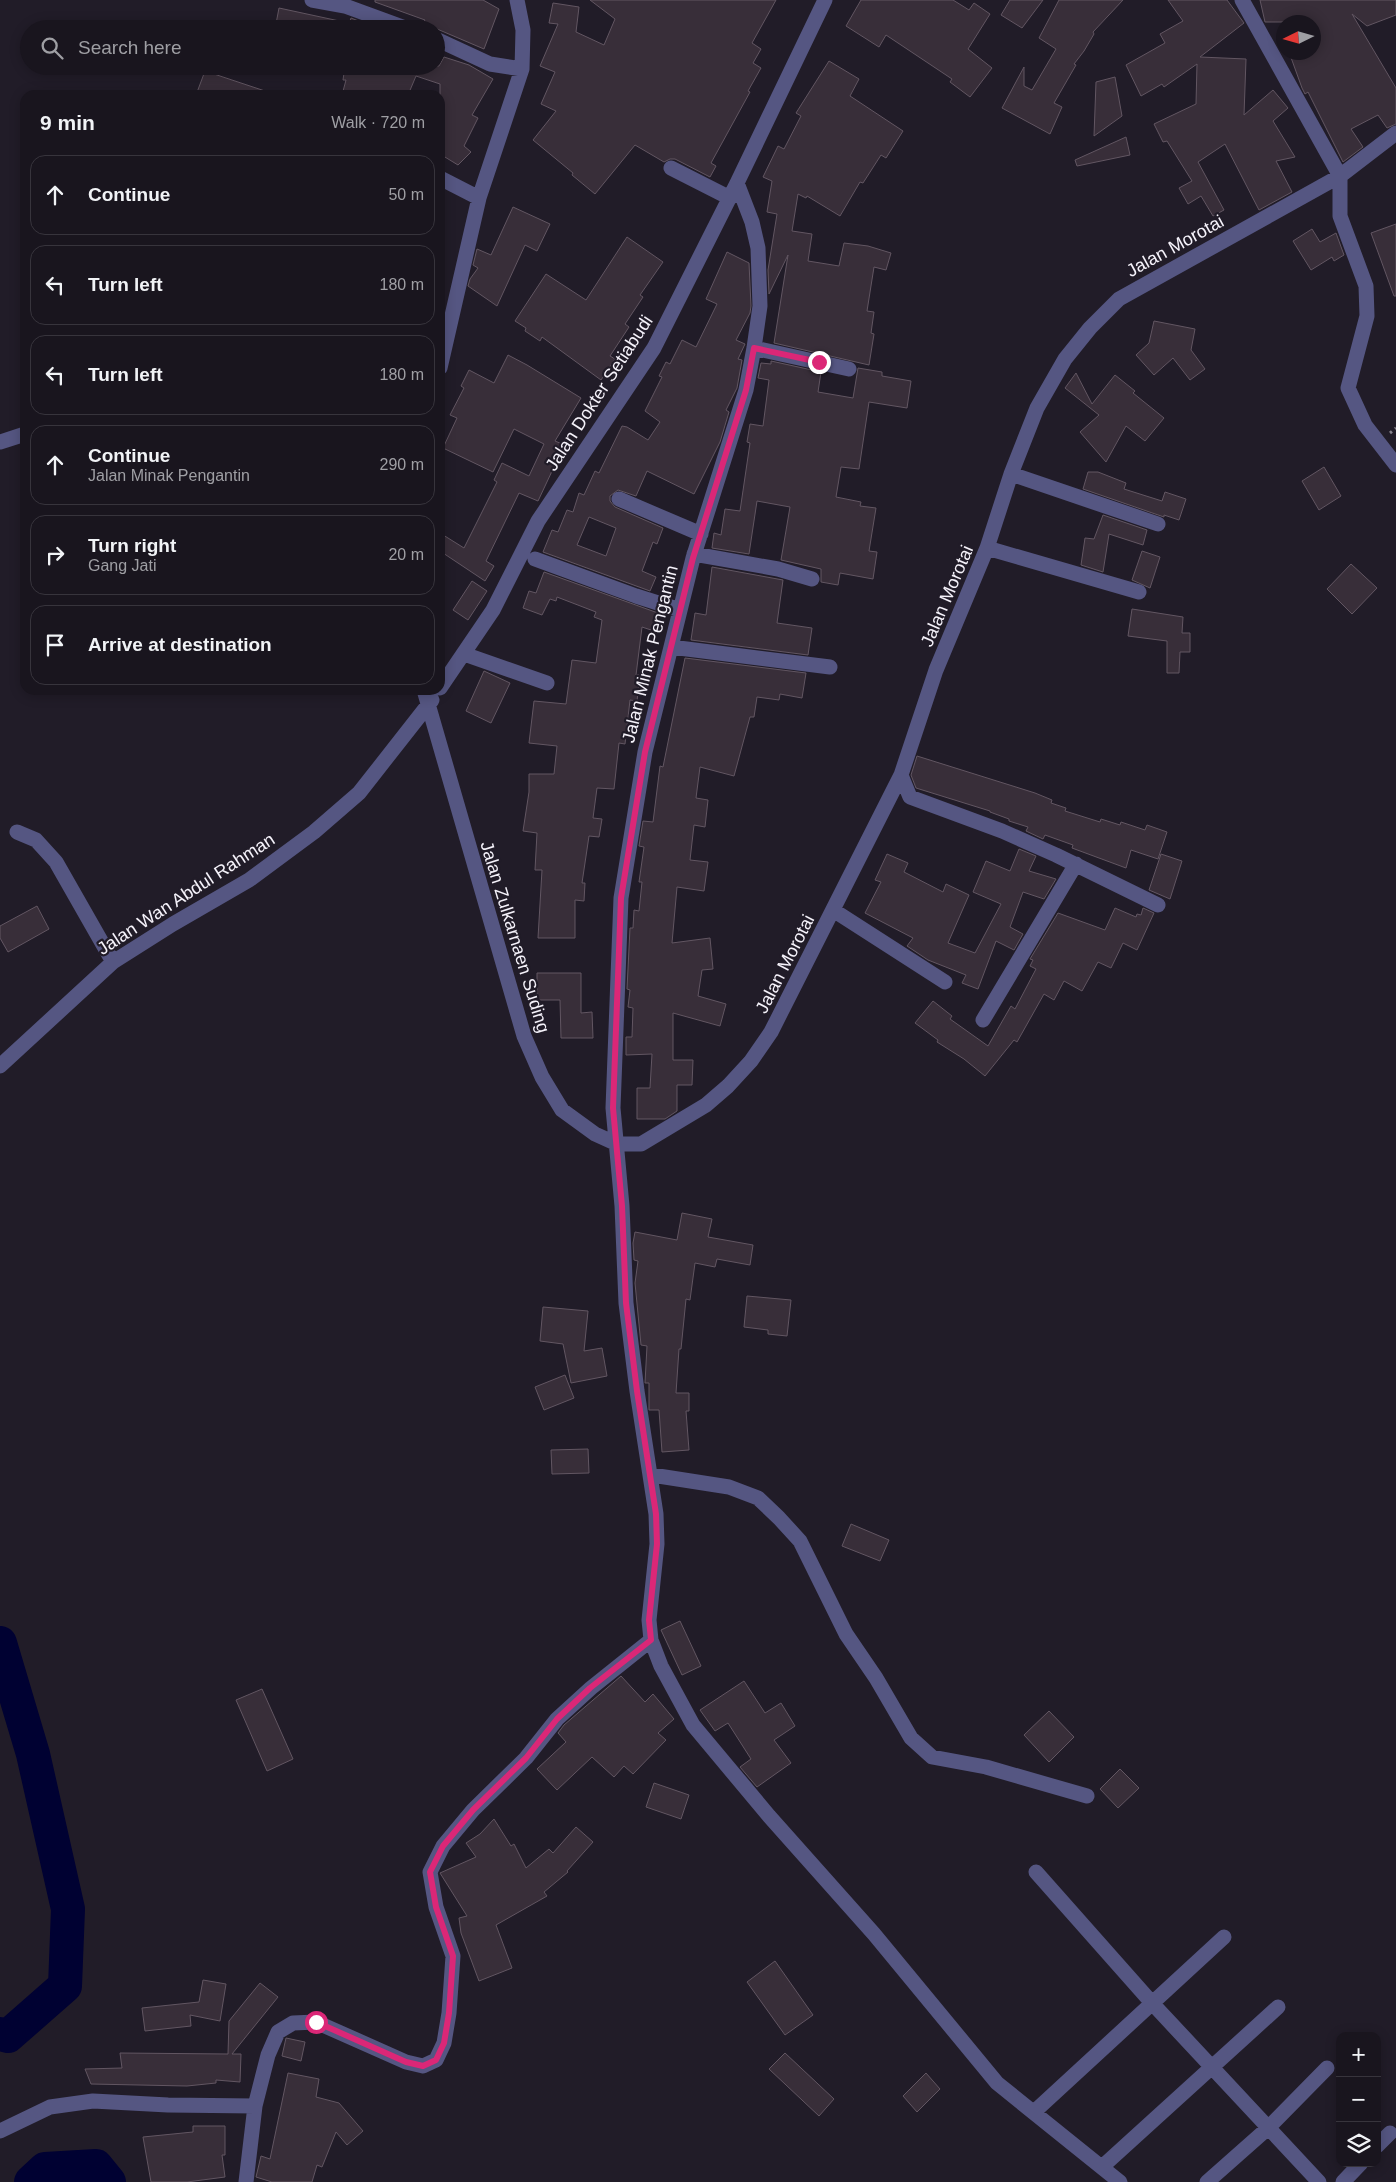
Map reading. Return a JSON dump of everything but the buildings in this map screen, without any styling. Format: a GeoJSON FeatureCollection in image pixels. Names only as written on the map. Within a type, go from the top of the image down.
{"type":"FeatureCollection","features":[{"type":"Feature","properties":{"kind":"street"},"geometry":{"type":"LineString","coordinates":[[312,0],[345,6],[383,20]]}},
{"type":"Feature","properties":{"kind":"street"},"geometry":{"type":"LineString","coordinates":[[445,328],[479,198],[522,69],[523,30],[517,0]]}},
{"type":"Feature","properties":{"kind":"street","name":"Jalan Dokter Setiabudi"},"geometry":{"type":"LineString","coordinates":[[445,681],[493,610],[538,522],[654,348],[730,198],[825,0]]}},
{"type":"Feature","properties":{"kind":"street"},"geometry":{"type":"LineString","coordinates":[[1242,0],[1340,176],[1340,216],[1366,286],[1367,316],[1348,388],[1365,425],[1396,465]]}},
{"type":"Feature","properties":{"kind":"street"},"geometry":{"type":"LineString","coordinates":[[445,43],[490,64],[522,69]]}},
{"type":"Feature","properties":{"kind":"street","name":"Jalan Morotai"},"geometry":{"type":"LineString","coordinates":[[617,1144],[640,1144],[706,1105],[734,1080],[751,1061],[771,1032],[901,776],[936,670],[987,548],[1011,474],[1037,408],[1065,359],[1090,328],[1119,299],[1340,176],[1396,132]]}},
{"type":"Feature","properties":{"kind":"street"},"geometry":{"type":"LineString","coordinates":[[671,168],[730,198]]}},
{"type":"Feature","properties":{"kind":"street"},"geometry":{"type":"LineString","coordinates":[[445,181],[479,198]]}},
{"type":"Feature","properties":{"kind":"street","name":"Jalan Minak Pengantin"},"geometry":{"type":"LineString","coordinates":[[737,183],[752,222],[758,248],[760,306],[754,348],[746,390],[694,554],[645,752],[621,898],[613,1108],[617,1144],[626,1303],[637,1391],[652,1475],[656,1514],[657,1544],[649,1620],[651,1640],[661,1666],[693,1725],[769,1816],[874,1934],[997,2083],[1103,2166],[1120,2182]]}},
{"type":"Feature","properties":{"kind":"street"},"geometry":{"type":"LineString","coordinates":[[754,348],[849,369]]}},
{"type":"Feature","properties":{"kind":"street"},"geometry":{"type":"LineString","coordinates":[[0,442],[20,436]]}},
{"type":"Feature","properties":{"kind":"street"},"geometry":{"type":"LineString","coordinates":[[1011,474],[1158,524]]}},
{"type":"Feature","properties":{"kind":"street"},"geometry":{"type":"LineString","coordinates":[[620,499],[700,534]]}},
{"type":"Feature","properties":{"kind":"street"},"geometry":{"type":"LineString","coordinates":[[987,548],[1139,592]]}},
{"type":"Feature","properties":{"kind":"street"},"geometry":{"type":"LineString","coordinates":[[694,554],[778,570],[812,579]]}},
{"type":"Feature","properties":{"kind":"street"},"geometry":{"type":"LineString","coordinates":[[535,559],[680,610]]}},
{"type":"Feature","properties":{"kind":"street"},"geometry":{"type":"LineString","coordinates":[[671,647],[830,667]]}},
{"type":"Feature","properties":{"kind":"street"},"geometry":{"type":"LineString","coordinates":[[464,654],[547,683]]}},
{"type":"Feature","properties":{"kind":"street","name":"Jalan Zulkarnaen Suding"},"geometry":{"type":"LineString","coordinates":[[425,695],[524,1036],[542,1077],[562,1110],[595,1134],[617,1144]]}},
{"type":"Feature","properties":{"kind":"street","name":"Jalan Dokter Setiabudi"},"geometry":{"type":"LineString","coordinates":[[428,706],[435,695]]}},
{"type":"Feature","properties":{"kind":"street","name":"Jalan Wan Abdul Rahman"},"geometry":{"type":"LineString","coordinates":[[0,1066],[113,962],[172,924],[249,880],[314,832],[359,792],[428,706]]}},
{"type":"Feature","properties":{"kind":"street"},"geometry":{"type":"LineString","coordinates":[[901,776],[910,797],[1002,831],[1076,864],[1158,905]]}},
{"type":"Feature","properties":{"kind":"street"},"geometry":{"type":"LineString","coordinates":[[17,832],[36,840],[56,862],[113,962]]}},
{"type":"Feature","properties":{"kind":"street"},"geometry":{"type":"LineString","coordinates":[[983,1020],[1076,864]]}},
{"type":"Feature","properties":{"kind":"street"},"geometry":{"type":"LineString","coordinates":[[833,910],[945,982]]}},
{"type":"Feature","properties":{"kind":"street"},"geometry":{"type":"LineString","coordinates":[[652,1475],[729,1487],[758,1498],[779,1518],[800,1541],[846,1634],[876,1678],[911,1738],[932,1757],[986,1768],[1087,1796]]}},
{"type":"Feature","properties":{"kind":"street"},"geometry":{"type":"LineString","coordinates":[[246,2182],[255,2106],[268,2055],[278,2032],[293,2023],[316,2022],[406,2062],[423,2066],[436,2060],[444,2043],[449,2013],[453,1956],[436,1907],[430,1872],[443,1846],[473,1810],[526,1758],[557,1719],[590,1688],[651,1640]]}},
{"type":"Feature","properties":{"kind":"street"},"geometry":{"type":"LineString","coordinates":[[1036,1872],[1152,2003],[1319,2182]]}},
{"type":"Feature","properties":{"kind":"street"},"geometry":{"type":"LineString","coordinates":[[1034,2112],[1224,1937]]}},
{"type":"Feature","properties":{"kind":"street"},"geometry":{"type":"LineString","coordinates":[[1103,2166],[1278,2007]]}},
{"type":"Feature","properties":{"kind":"street"},"geometry":{"type":"LineString","coordinates":[[1207,2182],[1268,2128],[1327,2068]]}},
{"type":"Feature","properties":{"kind":"street"},"geometry":{"type":"LineString","coordinates":[[0,2131],[50,2107],[93,2101],[168,2105],[255,2106]]}},
{"type":"Feature","properties":{"kind":"street"},"geometry":{"type":"LineString","coordinates":[[1381,2142],[1390,2133]]}},
{"type":"Feature","properties":{"kind":"street"},"geometry":{"type":"LineString","coordinates":[[1343,2182],[1357,2167]]}},
{"type":"Feature","properties":{"kind":"waterway"},"geometry":{"type":"LineString","coordinates":[[0,1643],[33,1754],[68,1909],[65,1986],[8,2036],[0,2034]]}},
{"type":"Feature","properties":{"kind":"waterway"},"geometry":{"type":"LineString","coordinates":[[31,2182],[45,2169],[96,2166],[109,2182]]}},
{"type":"Feature","properties":{"kind":"route"},"geometry":{"type":"LineString","coordinates":[[316,2022],[406,2062],[423,2066],[436,2060],[444,2043],[449,2013],[453,1956],[436,1907],[430,1872],[443,1846],[473,1810],[526,1758],[557,1719],[624,1659],[651,1640],[649,1620],[657,1544],[656,1514],[652,1475],[637,1391],[626,1303],[622,1206],[613,1108],[621,898],[629,839],[645,752],[693,558],[746,390],[754,348],[819,362]]}}]}
